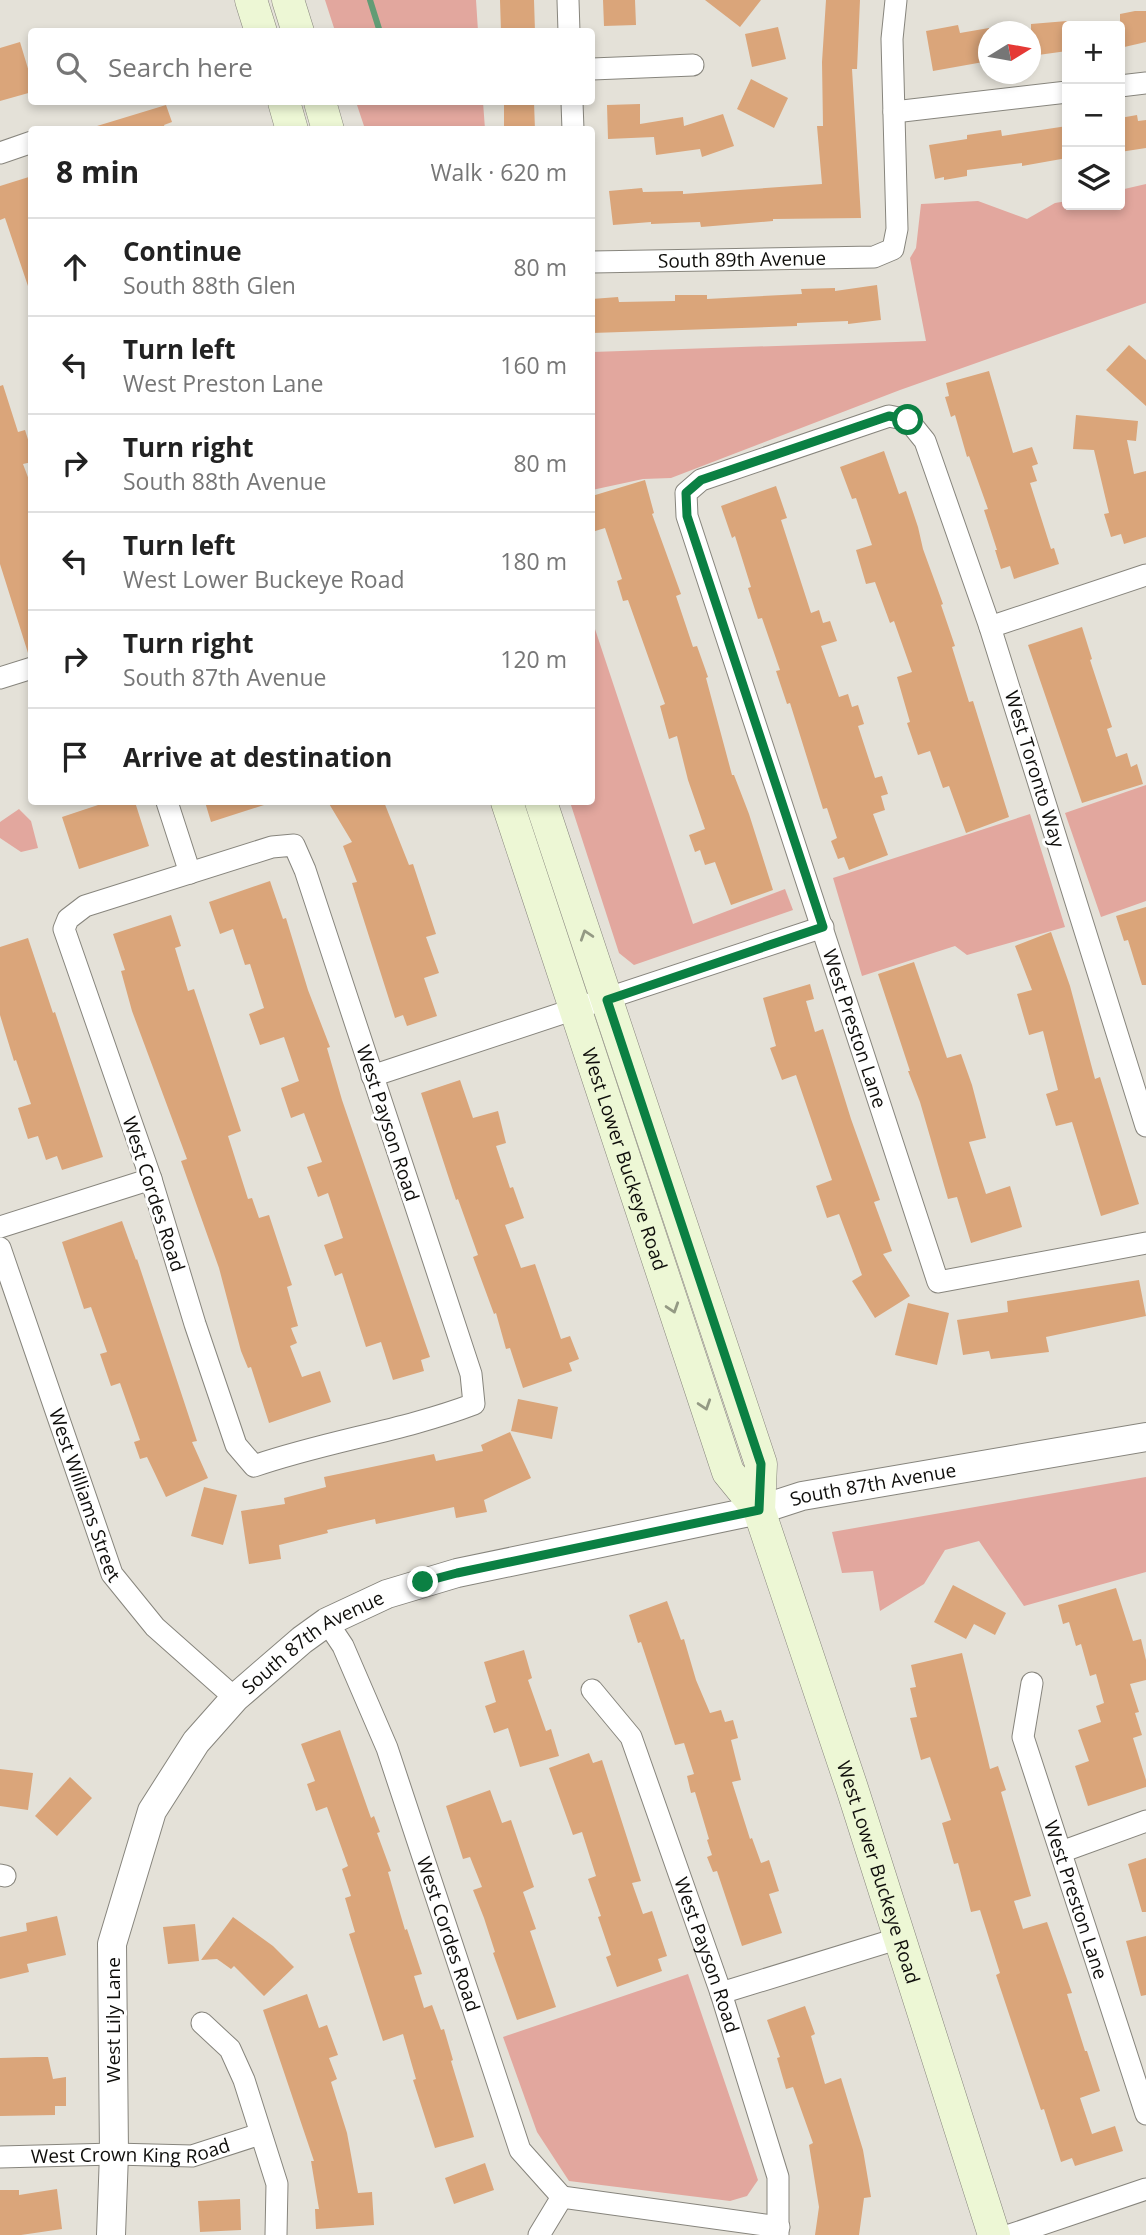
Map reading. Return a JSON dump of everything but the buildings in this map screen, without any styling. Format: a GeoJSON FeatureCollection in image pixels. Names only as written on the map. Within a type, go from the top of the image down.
{"type":"FeatureCollection","features":[{"type":"Feature","properties":{"kind":"main road"},"geometry":{"type":"LineString","coordinates":[[251,0],[260,28]]}},
{"type":"Feature","properties":{"kind":"main road"},"geometry":{"type":"LineString","coordinates":[[288,0],[297,28]]}},
{"type":"Feature","properties":{"kind":"main road"},"geometry":{"type":"LineString","coordinates":[[285,105],[291,126]]}},
{"type":"Feature","properties":{"kind":"main road"},"geometry":{"type":"LineString","coordinates":[[321,105],[327,126]]}},
{"type":"Feature","properties":{"kind":"main road","name":"West Lower Buckeye Road"},"geometry":{"type":"LineString","coordinates":[[508,805],[728,1472],[759,1510]]}},
{"type":"Feature","properties":{"kind":"main road","name":"West Lower Buckeye Road"},"geometry":{"type":"LineString","coordinates":[[542,805],[761,1464],[759,1510],[900,1938],[994,2235]]}},
{"type":"Feature","properties":{"kind":"street"},"geometry":{"type":"LineString","coordinates":[[568,0],[569,28]]}},
{"type":"Feature","properties":{"kind":"street"},"geometry":{"type":"LineString","coordinates":[[895,0],[892,39],[894,113],[1062,93]]}},
{"type":"Feature","properties":{"kind":"street"},"geometry":{"type":"LineString","coordinates":[[595,69],[693,65]]}},
{"type":"Feature","properties":{"kind":"street"},"geometry":{"type":"LineString","coordinates":[[1125,85],[1146,83]]}},
{"type":"Feature","properties":{"kind":"street"},"geometry":{"type":"LineString","coordinates":[[572,105],[573,126]]}},
{"type":"Feature","properties":{"kind":"street","name":"South 89th Avenue"},"geometry":{"type":"LineString","coordinates":[[595,262],[874,257],[893,249],[897,229],[894,113]]}},
{"type":"Feature","properties":{"kind":"street"},"geometry":{"type":"LineString","coordinates":[[0,153],[28,143]]}},
{"type":"Feature","properties":{"kind":"street","name":"West Toronto Way"},"geometry":{"type":"LineString","coordinates":[[686,493],[701,480],[889,416],[908,420],[925,441],[990,626],[1146,1126]]}},
{"type":"Feature","properties":{"kind":"street","name":"West Preston Lane"},"geometry":{"type":"LineString","coordinates":[[686,493],[687,516],[939,1282],[1146,1243]]}},
{"type":"Feature","properties":{"kind":"street"},"geometry":{"type":"LineString","coordinates":[[990,626],[1146,575]]}},
{"type":"Feature","properties":{"kind":"street"},"geometry":{"type":"LineString","coordinates":[[0,678],[28,669]]}},
{"type":"Feature","properties":{"kind":"street"},"geometry":{"type":"LineString","coordinates":[[168,805],[190,873]]}},
{"type":"Feature","properties":{"kind":"street","name":"West Payson Road"},"geometry":{"type":"LineString","coordinates":[[190,873],[272,847],[294,845],[305,870],[471,1374],[474,1404],[449,1413],[292,1453],[254,1466]]}},
{"type":"Feature","properties":{"kind":"street","name":"West Cordes Road"},"geometry":{"type":"LineString","coordinates":[[190,873],[85,906],[68,919],[64,929],[151,1179],[195,1324],[236,1445],[254,1466]]}},
{"type":"Feature","properties":{"kind":"street"},"geometry":{"type":"LineString","coordinates":[[372,1076],[823,927]]}},
{"type":"Feature","properties":{"kind":"street"},"geometry":{"type":"LineString","coordinates":[[0,1227],[151,1179]]}},
{"type":"Feature","properties":{"kind":"street","name":"West Williams Street"},"geometry":{"type":"LineString","coordinates":[[0,1248],[112,1574],[155,1628],[236,1698]]}},
{"type":"Feature","properties":{"kind":"street","name":"South 87th Avenue"},"geometry":{"type":"LineString","coordinates":[[152,1811],[196,1742],[236,1698],[302,1640],[327,1622],[387,1594],[457,1573],[759,1510],[802,1496],[1146,1437]]}},
{"type":"Feature","properties":{"kind":"street","name":"West Cordes Road"},"geometry":{"type":"LineString","coordinates":[[327,1622],[342,1646],[387,1748],[520,2150],[562,2197]]}},
{"type":"Feature","properties":{"kind":"street","name":"West Preston Lane"},"geometry":{"type":"LineString","coordinates":[[1032,1683],[1023,1737],[1146,2114]]}},
{"type":"Feature","properties":{"kind":"street","name":"West Payson Road"},"geometry":{"type":"LineString","coordinates":[[592,1690],[631,1737],[721,1993],[778,2177],[778,2231]]}},
{"type":"Feature","properties":{"kind":"street","name":"West Lily Lane"},"geometry":{"type":"LineString","coordinates":[[111,2235],[114,2154],[112,1944],[152,1811]]}},
{"type":"Feature","properties":{"kind":"street"},"geometry":{"type":"LineString","coordinates":[[1060,1852],[1146,1821]]}},
{"type":"Feature","properties":{"kind":"street"},"geometry":{"type":"LineString","coordinates":[[721,1993],[900,1938]]}},
{"type":"Feature","properties":{"kind":"street"},"geometry":{"type":"LineString","coordinates":[[202,2022],[230,2049],[244,2080],[277,2184],[276,2235]]}},
{"type":"Feature","properties":{"kind":"street","name":"West Crown King Road"},"geometry":{"type":"LineString","coordinates":[[0,2157],[114,2154],[192,2156],[260,2134]]}},
{"type":"Feature","properties":{"kind":"street"},"geometry":{"type":"LineString","coordinates":[[1010,2235],[1146,2189]]}},
{"type":"Feature","properties":{"kind":"street"},"geometry":{"type":"LineString","coordinates":[[539,2235],[562,2197],[778,2231]]}},
{"type":"Feature","properties":{"kind":"shaded area"},"geometry":{"type":"Polygon","coordinates":[[[325,0],[476,0],[478,28],[334,28],[325,0]]]}},
{"type":"Feature","properties":{"kind":"shaded area"},"geometry":{"type":"Polygon","coordinates":[[[357,105],[483,105],[485,126],[364,126],[357,105]]]}},
{"type":"Feature","properties":{"kind":"shaded area"},"geometry":{"type":"Polygon","coordinates":[[[1146,184],[1146,303],[900,390],[671,478],[643,479],[595,489],[595,352],[926,341],[910,258],[916,248],[921,204],[978,201],[1027,219],[1062,202],[1062,210],[1125,210],[1125,189],[1146,184]]]}},
{"type":"Feature","properties":{"kind":"shaded area"},"geometry":{"type":"Polygon","coordinates":[[[595,629],[693,924],[785,889],[793,910],[634,965],[619,953],[571,805],[595,805],[595,629]]]}},
{"type":"Feature","properties":{"kind":"shaded area"},"geometry":{"type":"Polygon","coordinates":[[[1146,785],[1146,901],[1101,917],[1065,813],[1146,785]]]}},
{"type":"Feature","properties":{"kind":"shaded area"},"geometry":{"type":"Polygon","coordinates":[[[19,809],[31,821],[38,848],[21,852],[0,838],[0,822],[19,809]]]}},
{"type":"Feature","properties":{"kind":"shaded area"},"geometry":{"type":"Polygon","coordinates":[[[1030,814],[1065,927],[967,955],[955,946],[862,976],[833,878],[1030,814]]]}},
{"type":"Feature","properties":{"kind":"shaded area"},"geometry":{"type":"Polygon","coordinates":[[[1146,1477],[1146,1572],[1024,1606],[979,1541],[945,1550],[924,1584],[880,1611],[873,1571],[842,1573],[832,1532],[1146,1477]]]}},
{"type":"Feature","properties":{"kind":"shaded area"},"geometry":{"type":"Polygon","coordinates":[[[688,1974],[758,2180],[747,2196],[730,2201],[569,2181],[537,2132],[503,2037],[688,1974]]]}},
{"type":"Feature","properties":{"kind":"waterway"},"geometry":{"type":"LineString","coordinates":[[370,0],[379,28]]}},
{"type":"Feature","properties":{"kind":"route"},"geometry":{"type":"LineString","coordinates":[[423,1582],[759,1510],[761,1464],[607,1000],[823,927],[687,516],[686,493],[701,480],[889,416],[908,420]]}}]}
